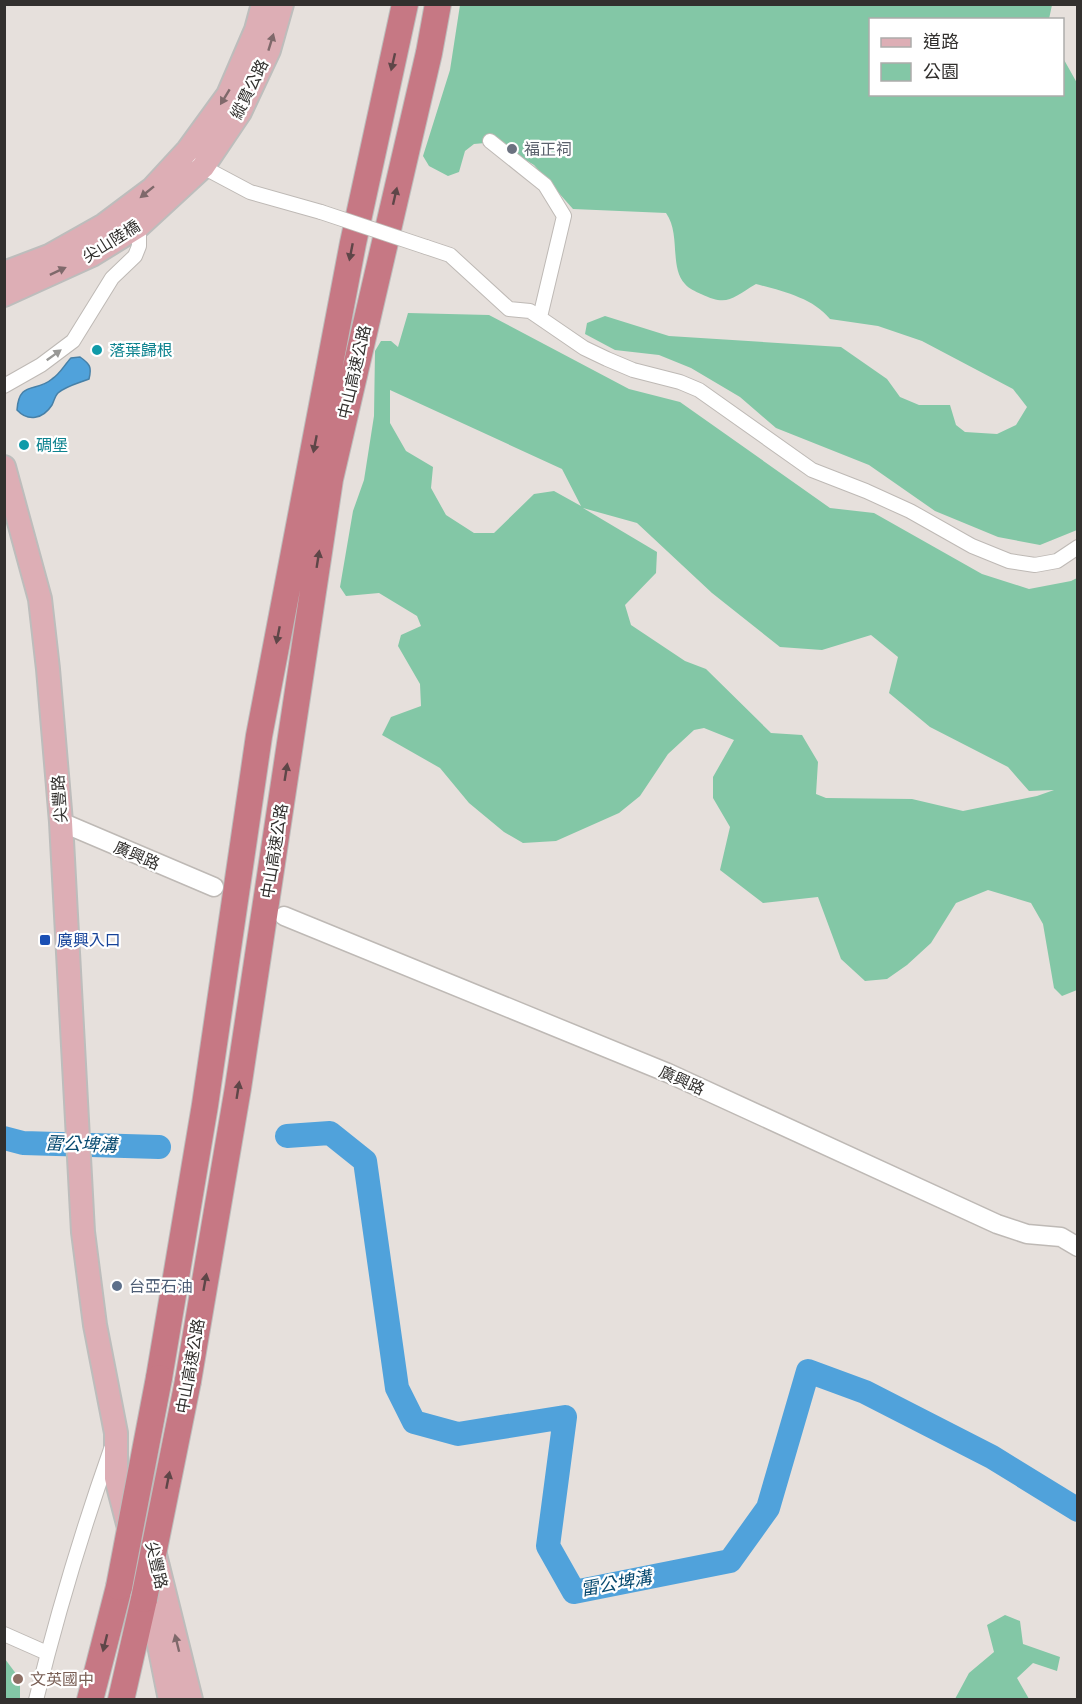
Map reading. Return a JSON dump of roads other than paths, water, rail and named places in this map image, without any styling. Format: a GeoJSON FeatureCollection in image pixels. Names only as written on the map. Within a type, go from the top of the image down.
{"type":"FeatureCollection","features":[{"type":"Feature","properties":{"kind":"highway","name":"中山高速公路"},"geometry":{"type":"LineString","coordinates":[[90,1700],[119,1587],[159,1378],[205,1105],[259,736],[353,243],[405,4]]}},
{"type":"Feature","properties":{"kind":"highway","name":"中山高速公路"},"geometry":{"type":"LineString","coordinates":[[121,1700],[188,1381],[238,1088],[330,478],[429,53],[438,4]]}},
{"type":"Feature","properties":{"kind":"main road","name":"縱貫公路"},"geometry":{"type":"LineString","coordinates":[[188,150],[228,95],[256,30],[263,4]]}},
{"type":"Feature","properties":{"kind":"main road","name":"縱貫公路"},"geometry":{"type":"LineString","coordinates":[[203,167],[240,112],[269,50],[282,4]]}},
{"type":"Feature","properties":{"kind":"main road","name":"尖山陸橋"},"geometry":{"type":"LineString","coordinates":[[4,273],[49,256],[104,225],[152,189],[188,150]]}},
{"type":"Feature","properties":{"kind":"main road","name":"尖山陸橋"},"geometry":{"type":"LineString","coordinates":[[4,295],[92,255],[139,226],[203,167]]}},
{"type":"Feature","properties":{"kind":"main road","name":"尖豐路"},"geometry":{"type":"LineString","coordinates":[[4,467],[40,599],[48,669],[61,822],[82,1232],[95,1325],[116,1433],[116,1478],[157,1635],[170,1700]]}},
{"type":"Feature","properties":{"kind":"main road","name":"尖豐路"},"geometry":{"type":"LineString","coordinates":[[116,1433],[133,1462],[191,1700]]}},
{"type":"Feature","properties":{"kind":"street"},"geometry":{"type":"LineString","coordinates":[[490,141],[545,185],[564,216],[540,317]]}},
{"type":"Feature","properties":{"kind":"street"},"geometry":{"type":"LineString","coordinates":[[188,150],[203,167],[250,192],[321,212],[450,255],[509,309],[530,311],[584,348],[607,360],[699,390],[812,470],[909,511],[972,546],[1009,561],[1035,565],[1057,561],[1077,547]]}},
{"type":"Feature","properties":{"kind":"street"},"geometry":{"type":"LineString","coordinates":[[4,386],[41,365],[73,341],[112,278],[135,256],[139,246],[139,226]]}},
{"type":"Feature","properties":{"kind":"street","name":"廣興路"},"geometry":{"type":"LineString","coordinates":[[61,822],[214,887]]}},
{"type":"Feature","properties":{"kind":"street","name":"廣興路"},"geometry":{"type":"LineString","coordinates":[[284,916],[668,1073],[997,1224],[1027,1234],[1061,1237],[1077,1247]]}},
{"type":"Feature","properties":{"kind":"street"},"geometry":{"type":"LineString","coordinates":[[36,1700],[47,1653],[94,1497],[116,1433]]}},
{"type":"Feature","properties":{"kind":"street"},"geometry":{"type":"LineString","coordinates":[[4,1634],[47,1653]]}},
{"type":"Feature","properties":{"kind":"water"},"geometry":{"type":"Polygon","coordinates":[[[80,357],[89,366],[89,379],[57,394],[52,405],[40,416],[26,416],[17,410],[21,394],[29,388],[46,383],[58,374],[71,358],[80,357]]]}},
{"type":"Feature","properties":{"kind":"waterway","name":"雷公埤溝"},"geometry":{"type":"LineString","coordinates":[[287,1136],[330,1133],[365,1161],[397,1388],[414,1422],[458,1434],[565,1417],[548,1546],[574,1592],[730,1561],[768,1508],[808,1371],[865,1392],[992,1457],[1078,1510]]}},
{"type":"Feature","properties":{"kind":"waterway","name":"雷公埤溝"},"geometry":{"type":"LineString","coordinates":[[4,1138],[23,1143],[159,1147]]}},
{"type":"Feature","properties":{"kind":"place","name":"福正祠"},"geometry":{"type":"Point","coordinates":[512,149]}},
{"type":"Feature","properties":{"kind":"place","name":"落葉歸根"},"geometry":{"type":"Point","coordinates":[97,350]}},
{"type":"Feature","properties":{"kind":"place","name":"碉堡"},"geometry":{"type":"Point","coordinates":[24,445]}},
{"type":"Feature","properties":{"kind":"place","name":"廣興入口"},"geometry":{"type":"Point","coordinates":[45,940]}},
{"type":"Feature","properties":{"kind":"place","name":"台亞石油"},"geometry":{"type":"Point","coordinates":[117,1286]}},
{"type":"Feature","properties":{"kind":"place","name":"文英國中"},"geometry":{"type":"Point","coordinates":[18,1679]}}]}
